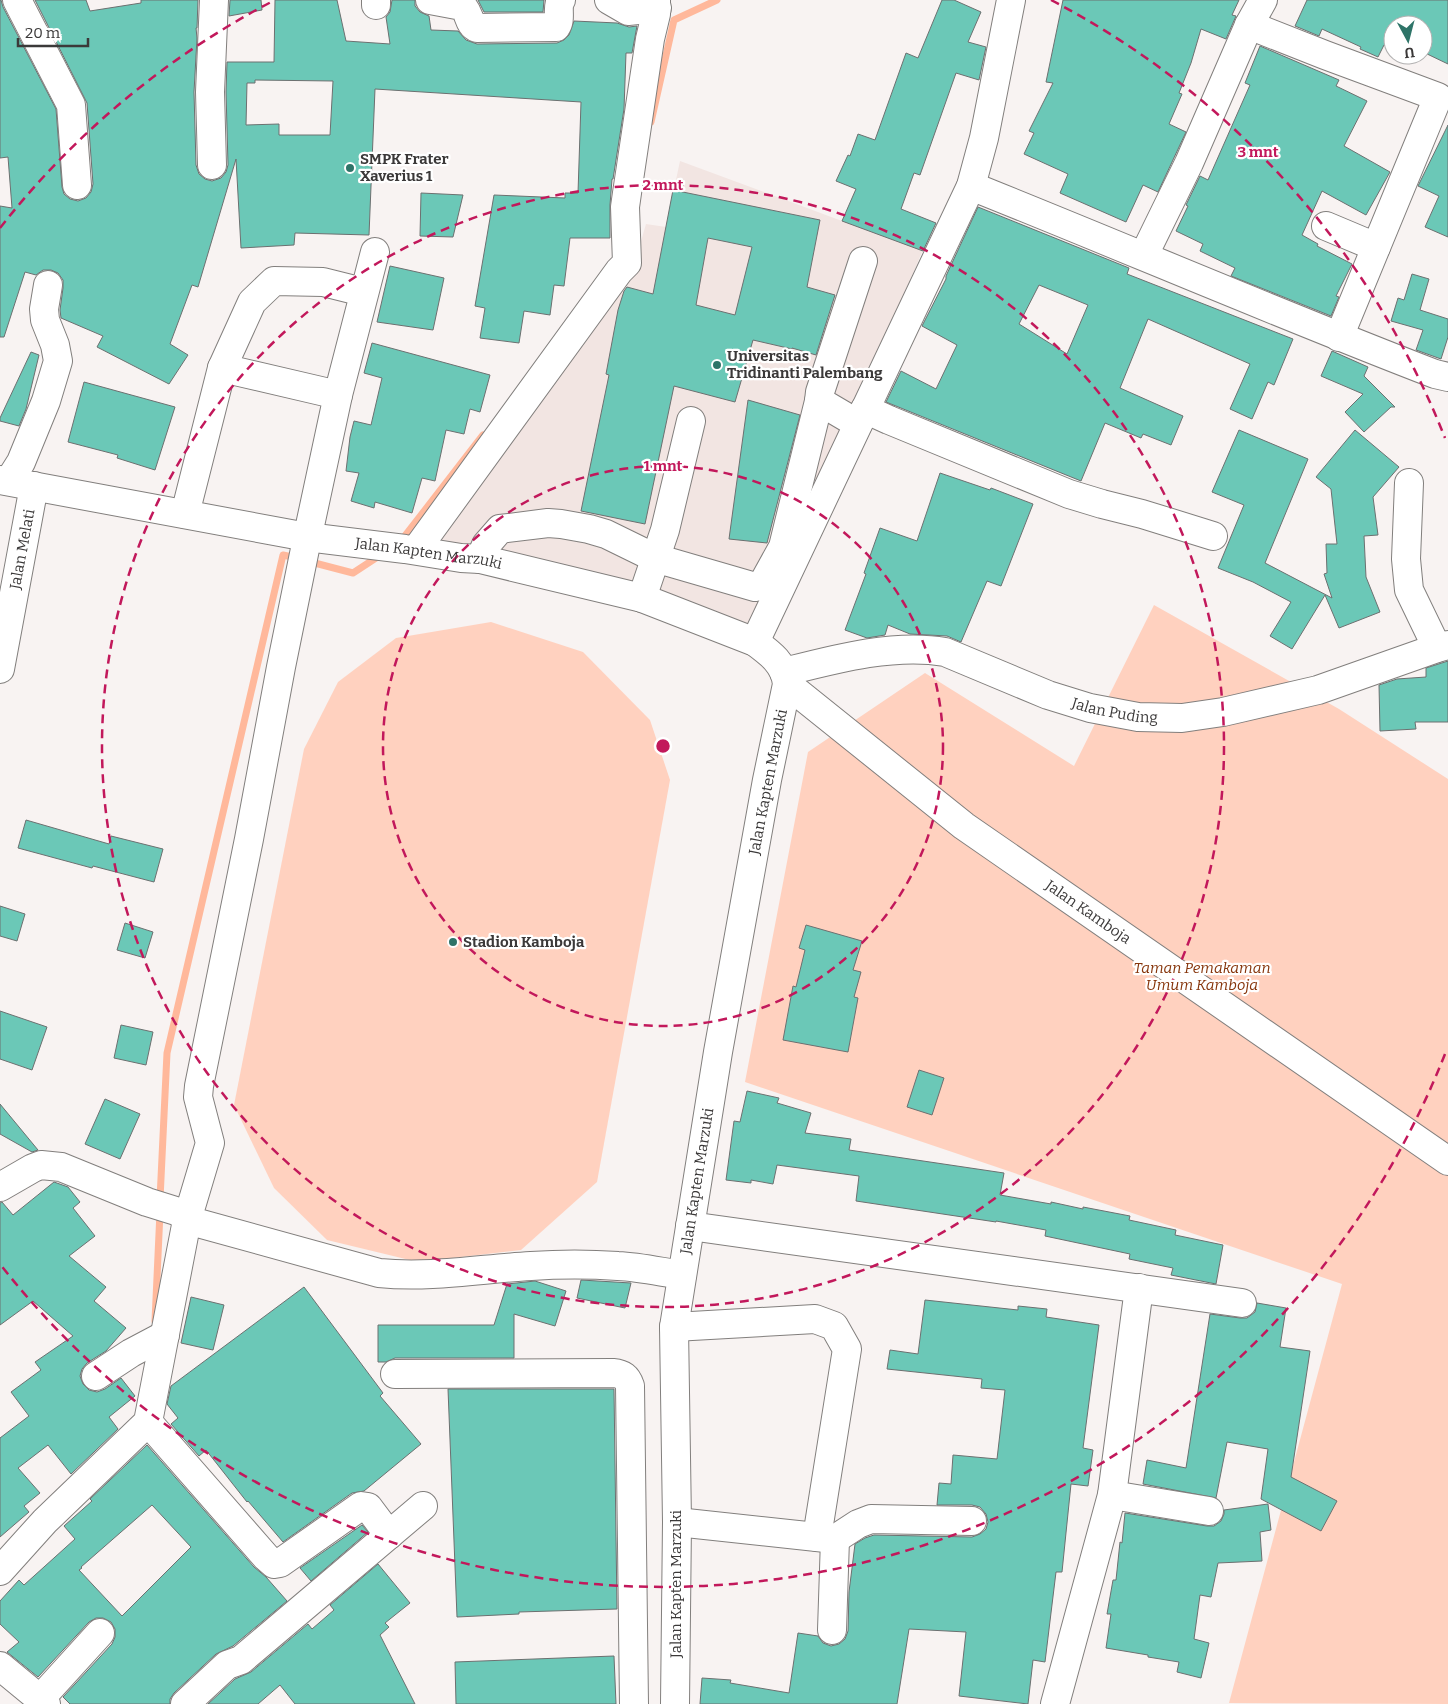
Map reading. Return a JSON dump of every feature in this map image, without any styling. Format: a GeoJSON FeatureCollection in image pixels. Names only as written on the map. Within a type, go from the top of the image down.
{"type":"FeatureCollection","features":[{"type":"Feature","properties":{"kind":"street"},"geometry":{"type":"LineString","coordinates":[[17,0],[71,105],[77,185]]}},
{"type":"Feature","properties":{"kind":"street"},"geometry":{"type":"LineString","coordinates":[[212,165],[210,92],[214,0]]}},
{"type":"Feature","properties":{"kind":"street"},"geometry":{"type":"LineString","coordinates":[[430,0],[462,6],[466,9],[473,26],[477,28],[556,27],[559,23],[559,3],[561,0]]}},
{"type":"Feature","properties":{"kind":"street"},"geometry":{"type":"LineString","coordinates":[[401,548],[618,271],[627,263],[625,207],[631,156],[656,4],[628,11],[608,0]]}},
{"type":"Feature","properties":{"kind":"street"},"geometry":{"type":"LineString","coordinates":[[756,642],[971,186],[984,138],[1011,0]]}},
{"type":"Feature","properties":{"kind":"street"},"geometry":{"type":"LineString","coordinates":[[1144,255],[1189,164],[1249,24],[1263,0]]}},
{"type":"Feature","properties":{"kind":"street"},"geometry":{"type":"LineString","coordinates":[[1249,24],[1325,56],[1443,91],[1339,337]]}},
{"type":"Feature","properties":{"kind":"street"},"geometry":{"type":"LineString","coordinates":[[971,186],[1144,255],[1339,337],[1444,370]]}},
{"type":"Feature","properties":{"kind":"street"},"geometry":{"type":"LineString","coordinates":[[1326,226],[1376,247]]}},
{"type":"Feature","properties":{"kind":"street"},"geometry":{"type":"LineString","coordinates":[[0,1571],[45,1521],[148,1422],[165,1335],[183,1216],[210,1143],[198,1097],[199,1086],[305,550],[338,395],[363,292],[375,252]]}},
{"type":"Feature","properties":{"kind":"street"},"geometry":{"type":"LineString","coordinates":[[480,559],[486,545],[500,529],[548,523],[561,524],[606,534],[655,558],[755,587],[762,585],[783,547],[820,392],[863,261]]}},
{"type":"Feature","properties":{"kind":"street"},"geometry":{"type":"LineString","coordinates":[[185,514],[222,368],[252,302],[274,281],[323,282],[363,292]]}},
{"type":"Feature","properties":{"kind":"street"},"geometry":{"type":"LineString","coordinates":[[14,482],[46,401],[58,361],[55,345],[44,315],[48,285]]}},
{"type":"Feature","properties":{"kind":"street"},"geometry":{"type":"LineString","coordinates":[[222,368],[338,395]]}},
{"type":"Feature","properties":{"kind":"street"},"geometry":{"type":"LineString","coordinates":[[819,401],[862,417],[889,420],[1069,494],[1213,536]]}},
{"type":"Feature","properties":{"kind":"street"},"geometry":{"type":"LineString","coordinates":[[642,598],[665,530],[691,420]]}},
{"type":"Feature","properties":{"kind":"street","name":"Jalan Kapten Marzuki"},"geometry":{"type":"LineString","coordinates":[[14,482],[185,514],[305,550],[401,548],[461,558],[480,559],[642,598],[756,642],[770,653],[786,678],[718,1052],[674,1327],[677,1522],[676,1704]]}},
{"type":"Feature","properties":{"kind":"street","name":"Jalan Melati"},"geometry":{"type":"LineString","coordinates":[[1,658],[14,482]]}},
{"type":"Feature","properties":{"kind":"street"},"geometry":{"type":"LineString","coordinates":[[1408,483],[1406,559],[1410,590],[1442,647]]}},
{"type":"Feature","properties":{"kind":"street","name":"Jalan Puding"},"geometry":{"type":"LineString","coordinates":[[786,678],[824,662],[901,648],[927,649],[946,652],[1048,695],[1090,708],[1138,717],[1182,718],[1223,712],[1318,690],[1442,647]]}},
{"type":"Feature","properties":{"kind":"street","name":"Jalan Kamboja"},"geometry":{"type":"LineString","coordinates":[[786,678],[964,826],[1448,1161]]}},
{"type":"Feature","properties":{"kind":"street"},"geometry":{"type":"LineString","coordinates":[[0,1187],[33,1168],[51,1165],[73,1171],[183,1216],[379,1273],[428,1275],[578,1264],[619,1266],[682,1275]]}},
{"type":"Feature","properties":{"kind":"street"},"geometry":{"type":"LineString","coordinates":[[690,1226],[1242,1303]]}},
{"type":"Feature","properties":{"kind":"street"},"geometry":{"type":"LineString","coordinates":[[1055,1704],[1112,1494],[1139,1288]]}},
{"type":"Feature","properties":{"kind":"street"},"geometry":{"type":"LineString","coordinates":[[674,1327],[815,1319],[834,1326],[847,1349],[826,1538],[832,1630]]}},
{"type":"Feature","properties":{"kind":"street"},"geometry":{"type":"LineString","coordinates":[[96,1376],[165,1335]]}},
{"type":"Feature","properties":{"kind":"street"},"geometry":{"type":"LineString","coordinates":[[395,1374],[613,1373],[625,1376],[630,1386],[634,1704]]}},
{"type":"Feature","properties":{"kind":"street"},"geometry":{"type":"LineString","coordinates":[[148,1422],[274,1564],[280,1563],[361,1506],[368,1507],[389,1535]]}},
{"type":"Feature","properties":{"kind":"street"},"geometry":{"type":"LineString","coordinates":[[1112,1494],[1209,1511]]}},
{"type":"Feature","properties":{"kind":"street"},"geometry":{"type":"LineString","coordinates":[[185,1704],[227,1665],[241,1660],[423,1506]]}},
{"type":"Feature","properties":{"kind":"street"},"geometry":{"type":"LineString","coordinates":[[677,1522],[826,1538],[871,1519],[972,1521]]}},
{"type":"Feature","properties":{"kind":"street"},"geometry":{"type":"LineString","coordinates":[[0,1666],[43,1701],[100,1633]]}},
{"type":"Feature","properties":{"kind":"street"},"geometry":{"type":"LineString","coordinates":[[633,1636],[676,1636]]}},
{"type":"Feature","properties":{"kind":"shaded area","name":"Universitas Tridinanti Palembang"},"geometry":{"type":"Polygon","coordinates":[[[680,161],[842,221],[854,192],[934,222],[915,269],[756,626],[666,597],[434,538],[635,262],[646,224],[666,227],[680,161]]]}},
{"type":"Feature","properties":{"kind":"green space","name":"Taman Pemakaman Umum Kamboja"},"geometry":{"type":"Polygon","coordinates":[[[1154,605],[1339,709],[1448,779],[1448,1704],[1229,1703],[1342,1284],[745,1082],[808,752],[925,673],[1074,766],[1154,605]]]}},
{"type":"Feature","properties":{"kind":"green space","name":"Stadion Kamboja"},"geometry":{"type":"Polygon","coordinates":[[[491,622],[583,652],[650,720],[670,780],[597,1182],[521,1250],[418,1262],[327,1240],[274,1188],[234,1105],[304,749],[338,682],[396,638],[491,622]]]}},
{"type":"Feature","properties":{"kind":"building"},"geometry":{"type":"Polygon","coordinates":[[[0,0],[56,109],[62,187],[64,194],[70,199],[78,201],[86,198],[91,192],[93,184],[87,103],[35,0],[86,0],[90,11],[141,3],[141,0],[198,0],[194,92],[196,165],[199,174],[205,179],[212,181],[221,178],[226,172],[228,165],[227,62],[274,62],[275,0],[337,0],[346,41],[390,44],[386,17],[390,12],[392,0],[415,0],[415,6],[420,12],[429,16],[431,30],[458,31],[466,40],[477,44],[557,43],[569,35],[574,21],[617,23],[629,27],[637,26],[632,53],[626,53],[624,109],[612,179],[610,238],[570,238],[564,286],[554,285],[550,315],[524,311],[519,343],[480,338],[485,308],[475,306],[494,195],[565,198],[565,193],[578,193],[581,102],[375,89],[369,235],[295,233],[294,245],[241,248],[236,159],[198,287],[192,285],[170,344],[188,355],[169,384],[97,347],[103,336],[61,318],[63,280],[58,273],[51,270],[43,270],[36,275],[25,272],[4,337],[0,337],[0,206],[12,208],[8,157],[0,158],[0,0]],[[255,80],[255,83],[247,83],[246,125],[279,124],[279,135],[330,135],[333,81],[255,80]]]}},
{"type":"Feature","properties":{"kind":"building"},"geometry":{"type":"Polygon","coordinates":[[[230,0],[261,0],[262,10],[229,16],[230,0]]]}},
{"type":"Feature","properties":{"kind":"building"},"geometry":{"type":"Polygon","coordinates":[[[478,0],[544,0],[543,12],[484,12],[478,0]]]}},
{"type":"Feature","properties":{"kind":"building"},"geometry":{"type":"Polygon","coordinates":[[[942,0],[954,0],[981,12],[968,42],[986,47],[979,80],[956,73],[920,175],[914,173],[901,209],[936,223],[923,251],[842,221],[856,189],[836,181],[848,155],[850,156],[858,134],[875,140],[906,53],[918,58],[942,0]]]}},
{"type":"Feature","properties":{"kind":"building"},"geometry":{"type":"Polygon","coordinates":[[[1063,0],[1239,0],[1232,15],[1236,16],[1226,39],[1201,29],[1191,63],[1179,93],[1182,94],[1169,124],[1186,132],[1158,192],[1143,185],[1126,222],[1060,193],[1068,174],[1024,154],[1034,133],[1029,131],[1053,83],[1046,82],[1063,0]]]}},
{"type":"Feature","properties":{"kind":"building"},"geometry":{"type":"Polygon","coordinates":[[[1307,0],[1448,0],[1448,64],[1433,57],[1433,15],[1383,15],[1383,47],[1378,57],[1322,29],[1319,36],[1295,26],[1307,0]]]}},
{"type":"Feature","properties":{"kind":"building"},"geometry":{"type":"Polygon","coordinates":[[[1260,46],[1339,80],[1336,86],[1367,101],[1344,146],[1390,172],[1366,215],[1322,191],[1302,235],[1318,244],[1317,246],[1352,264],[1336,296],[1339,297],[1331,316],[1231,276],[1235,268],[1200,251],[1203,244],[1176,231],[1200,176],[1208,180],[1250,85],[1245,83],[1260,46]]]}},
{"type":"Feature","properties":{"kind":"building"},"geometry":{"type":"Polygon","coordinates":[[[1448,125],[1448,237],[1425,227],[1439,196],[1418,186],[1448,125]]]}},
{"type":"Feature","properties":{"kind":"building"},"geometry":{"type":"Polygon","coordinates":[[[673,190],[820,220],[807,287],[835,295],[816,355],[753,340],[735,402],[674,386],[645,524],[581,511],[609,375],[606,374],[618,310],[624,291],[627,287],[653,294],[673,190]],[[708,238],[696,305],[735,315],[752,247],[708,238]]]}},
{"type":"Feature","properties":{"kind":"building"},"geometry":{"type":"Polygon","coordinates":[[[421,193],[463,195],[453,237],[420,236],[421,193]]]}},
{"type":"Feature","properties":{"kind":"building"},"geometry":{"type":"Polygon","coordinates":[[[978,207],[1129,268],[1127,274],[1293,339],[1274,385],[1268,382],[1252,419],[1230,409],[1250,364],[1148,319],[1120,388],[1183,416],[1171,445],[1143,434],[1141,438],[1105,423],[1081,481],[886,402],[901,371],[936,389],[957,345],[922,326],[978,207]],[[1039,285],[1019,324],[1067,354],[1088,305],[1039,285]]]}},
{"type":"Feature","properties":{"kind":"building"},"geometry":{"type":"Polygon","coordinates":[[[390,266],[444,278],[433,330],[377,322],[390,266]]]}},
{"type":"Feature","properties":{"kind":"building"},"geometry":{"type":"Polygon","coordinates":[[[1412,274],[1429,279],[1420,310],[1448,319],[1448,337],[1441,359],[1416,350],[1423,330],[1391,321],[1398,298],[1404,300],[1412,274]]]}},
{"type":"Feature","properties":{"kind":"building"},"geometry":{"type":"Polygon","coordinates":[[[372,343],[490,375],[480,412],[470,409],[464,434],[446,430],[435,481],[422,478],[412,513],[375,502],[374,508],[351,501],[359,473],[346,471],[354,421],[371,425],[382,378],[364,373],[372,343]]]}},
{"type":"Feature","properties":{"kind":"building"},"geometry":{"type":"Polygon","coordinates":[[[1332,351],[1368,367],[1364,376],[1395,407],[1391,407],[1364,432],[1345,412],[1363,394],[1321,376],[1332,351]]]}},
{"type":"Feature","properties":{"kind":"building"},"geometry":{"type":"Polygon","coordinates":[[[31,352],[39,355],[26,409],[19,426],[0,421],[0,418],[31,352]]]}},
{"type":"Feature","properties":{"kind":"building"},"geometry":{"type":"Polygon","coordinates":[[[84,382],[175,407],[155,470],[117,458],[118,455],[68,442],[84,382]]]}},
{"type":"Feature","properties":{"kind":"building"},"geometry":{"type":"Polygon","coordinates":[[[748,400],[800,415],[767,543],[729,539],[748,400]]]}},
{"type":"Feature","properties":{"kind":"building"},"geometry":{"type":"Polygon","coordinates":[[[1239,430],[1308,459],[1265,563],[1332,598],[1324,574],[1327,573],[1326,544],[1337,544],[1331,489],[1316,477],[1355,430],[1399,467],[1373,497],[1378,535],[1364,536],[1366,577],[1380,612],[1339,628],[1325,595],[1292,649],[1270,636],[1291,602],[1253,582],[1218,568],[1244,505],[1212,492],[1239,430]]]}},
{"type":"Feature","properties":{"kind":"building"},"geometry":{"type":"Polygon","coordinates":[[[940,473],[990,490],[991,488],[1033,504],[1001,586],[987,581],[961,642],[947,636],[910,634],[888,625],[885,635],[867,638],[845,630],[866,574],[864,573],[880,528],[917,541],[940,473]]]}},
{"type":"Feature","properties":{"kind":"building"},"geometry":{"type":"Polygon","coordinates":[[[1448,661],[1448,722],[1415,722],[1416,729],[1380,731],[1379,685],[1397,679],[1426,677],[1426,668],[1448,661]]]}},
{"type":"Feature","properties":{"kind":"building"},"geometry":{"type":"Polygon","coordinates":[[[26,820],[109,844],[111,836],[163,849],[154,882],[18,848],[26,820]]]}},
{"type":"Feature","properties":{"kind":"building"},"geometry":{"type":"Polygon","coordinates":[[[0,906],[25,914],[17,941],[0,936],[0,906]]]}},
{"type":"Feature","properties":{"kind":"building"},"geometry":{"type":"Polygon","coordinates":[[[125,923],[153,932],[145,958],[117,950],[125,923]]]}},
{"type":"Feature","properties":{"kind":"building"},"geometry":{"type":"Polygon","coordinates":[[[806,925],[862,941],[853,970],[861,972],[854,997],[858,998],[848,1052],[783,1040],[793,986],[796,987],[805,950],[799,948],[806,925]]]}},
{"type":"Feature","properties":{"kind":"building"},"geometry":{"type":"Polygon","coordinates":[[[0,1011],[47,1027],[32,1070],[0,1059],[0,1011]]]}},
{"type":"Feature","properties":{"kind":"building"},"geometry":{"type":"Polygon","coordinates":[[[121,1025],[153,1032],[146,1065],[114,1058],[121,1025]]]}},
{"type":"Feature","properties":{"kind":"building"},"geometry":{"type":"Polygon","coordinates":[[[919,1070],[944,1078],[932,1115],[907,1107],[919,1070]]]}},
{"type":"Feature","properties":{"kind":"building"},"geometry":{"type":"Polygon","coordinates":[[[747,1091],[779,1098],[777,1103],[811,1113],[805,1133],[851,1139],[849,1150],[1004,1173],[1000,1195],[1130,1216],[1129,1220],[1176,1230],[1175,1235],[1223,1245],[1216,1284],[1171,1275],[1173,1268],[1129,1259],[1130,1254],[1045,1236],[1046,1230],[856,1201],[859,1176],[777,1165],[773,1184],[751,1180],[751,1183],[726,1180],[734,1121],[740,1122],[747,1091]]]}},
{"type":"Feature","properties":{"kind":"building"},"geometry":{"type":"Polygon","coordinates":[[[105,1099],[140,1114],[120,1159],[85,1144],[105,1099]]]}},
{"type":"Feature","properties":{"kind":"building"},"geometry":{"type":"Polygon","coordinates":[[[0,1104],[38,1150],[32,1152],[0,1134],[0,1104]]]}},
{"type":"Feature","properties":{"kind":"building"},"geometry":{"type":"Polygon","coordinates":[[[54,1182],[68,1187],[80,1202],[73,1208],[95,1236],[69,1256],[106,1287],[94,1301],[126,1328],[106,1351],[87,1363],[82,1369],[80,1376],[83,1384],[89,1390],[97,1392],[121,1378],[135,1396],[109,1417],[118,1429],[71,1474],[48,1445],[18,1468],[40,1493],[24,1506],[29,1512],[0,1537],[0,1438],[29,1416],[11,1392],[41,1370],[35,1362],[73,1336],[33,1301],[0,1325],[0,1203],[2,1202],[13,1215],[54,1182]]]}},
{"type":"Feature","properties":{"kind":"building"},"geometry":{"type":"Polygon","coordinates":[[[581,1280],[631,1283],[625,1308],[577,1298],[581,1280]]]}},
{"type":"Feature","properties":{"kind":"building"},"geometry":{"type":"Polygon","coordinates":[[[535,1281],[566,1291],[555,1326],[514,1314],[514,1358],[395,1358],[386,1362],[378,1362],[378,1325],[494,1325],[507,1284],[535,1281]]]}},
{"type":"Feature","properties":{"kind":"building"},"geometry":{"type":"Polygon","coordinates":[[[304,1287],[383,1393],[380,1396],[421,1444],[364,1491],[352,1493],[283,1542],[247,1502],[206,1450],[199,1456],[171,1424],[178,1418],[167,1404],[171,1386],[304,1287]]]}},
{"type":"Feature","properties":{"kind":"building"},"geometry":{"type":"Polygon","coordinates":[[[191,1297],[224,1305],[213,1350],[181,1343],[191,1297]]]}},
{"type":"Feature","properties":{"kind":"building"},"geometry":{"type":"Polygon","coordinates":[[[925,1300],[1018,1310],[1018,1306],[1047,1309],[1046,1317],[1099,1325],[1083,1448],[1093,1450],[1088,1486],[1071,1484],[1062,1572],[1056,1572],[1045,1662],[1033,1660],[1028,1704],[959,1696],[966,1632],[909,1629],[897,1704],[700,1704],[702,1678],[731,1680],[730,1683],[789,1693],[798,1633],[818,1636],[823,1643],[831,1646],[839,1644],[845,1639],[848,1631],[849,1592],[855,1544],[874,1535],[972,1537],[986,1529],[988,1522],[986,1514],[980,1507],[972,1505],[937,1505],[939,1483],[951,1484],[953,1455],[997,1459],[1005,1390],[981,1388],[982,1379],[887,1369],[890,1350],[918,1354],[925,1300]]]}},
{"type":"Feature","properties":{"kind":"building"},"geometry":{"type":"Polygon","coordinates":[[[1257,1303],[1286,1308],[1280,1347],[1310,1351],[1291,1477],[1337,1501],[1321,1531],[1261,1499],[1268,1449],[1227,1442],[1216,1498],[1143,1484],[1147,1460],[1186,1468],[1210,1314],[1247,1318],[1255,1312],[1257,1303]]]}},
{"type":"Feature","properties":{"kind":"building"},"geometry":{"type":"Polygon","coordinates":[[[448,1389],[614,1389],[617,1609],[519,1612],[519,1614],[457,1617],[448,1389]]]}},
{"type":"Feature","properties":{"kind":"building"},"geometry":{"type":"Polygon","coordinates":[[[147,1445],[254,1567],[266,1577],[287,1601],[233,1646],[216,1654],[174,1693],[170,1699],[170,1704],[70,1704],[63,1697],[112,1644],[115,1637],[115,1629],[111,1622],[103,1618],[96,1618],[89,1622],[38,1677],[7,1652],[19,1642],[0,1624],[0,1601],[19,1580],[24,1585],[75,1539],[64,1526],[92,1501],[90,1499],[147,1445]],[[152,1505],[79,1570],[122,1616],[191,1547],[152,1505]]]}},
{"type":"Feature","properties":{"kind":"building"},"geometry":{"type":"Polygon","coordinates":[[[1268,1504],[1271,1530],[1260,1532],[1262,1561],[1218,1563],[1211,1597],[1200,1595],[1194,1639],[1209,1643],[1201,1678],[1177,1672],[1179,1662],[1106,1648],[1111,1614],[1107,1614],[1113,1580],[1116,1580],[1125,1513],[1214,1526],[1221,1521],[1224,1510],[1268,1504]]]}},
{"type":"Feature","properties":{"kind":"building"},"geometry":{"type":"Polygon","coordinates":[[[362,1525],[368,1532],[311,1581],[300,1568],[362,1525]]]}},
{"type":"Feature","properties":{"kind":"building"},"geometry":{"type":"Polygon","coordinates":[[[378,1564],[410,1603],[385,1623],[389,1627],[380,1635],[415,1704],[295,1704],[280,1685],[258,1704],[208,1704],[235,1679],[251,1672],[308,1624],[312,1629],[334,1610],[330,1605],[378,1564]]]}},
{"type":"Feature","properties":{"kind":"building"},"geometry":{"type":"Polygon","coordinates":[[[614,1656],[616,1704],[456,1704],[455,1662],[614,1656]]]}},
{"type":"Feature","properties":{"kind":"waterway"},"geometry":{"type":"LineString","coordinates":[[651,122],[674,20],[717,0]]}},
{"type":"Feature","properties":{"kind":"waterway"},"geometry":{"type":"LineString","coordinates":[[401,541],[483,435]]}},
{"type":"Feature","properties":{"kind":"waterway"},"geometry":{"type":"LineString","coordinates":[[307,561],[353,573],[382,554]]}},
{"type":"Feature","properties":{"kind":"waterway"},"geometry":{"type":"LineString","coordinates":[[160,1199],[167,1053],[283,555],[297,558]]}},
{"type":"Feature","properties":{"kind":"waterway"},"geometry":{"type":"LineString","coordinates":[[155,1321],[160,1212]]}},
{"type":"Feature","properties":{"kind":"place","name":"SMPK Frater Xaverius 1"},"geometry":{"type":"Point","coordinates":[350,168]}},
{"type":"Feature","properties":{"kind":"place","name":"Universitas Tridinanti Palembang"},"geometry":{"type":"Point","coordinates":[717,365]}},
{"type":"Feature","properties":{"kind":"place","name":"Stadion Kamboja"},"geometry":{"type":"Point","coordinates":[453,942]}}]}
